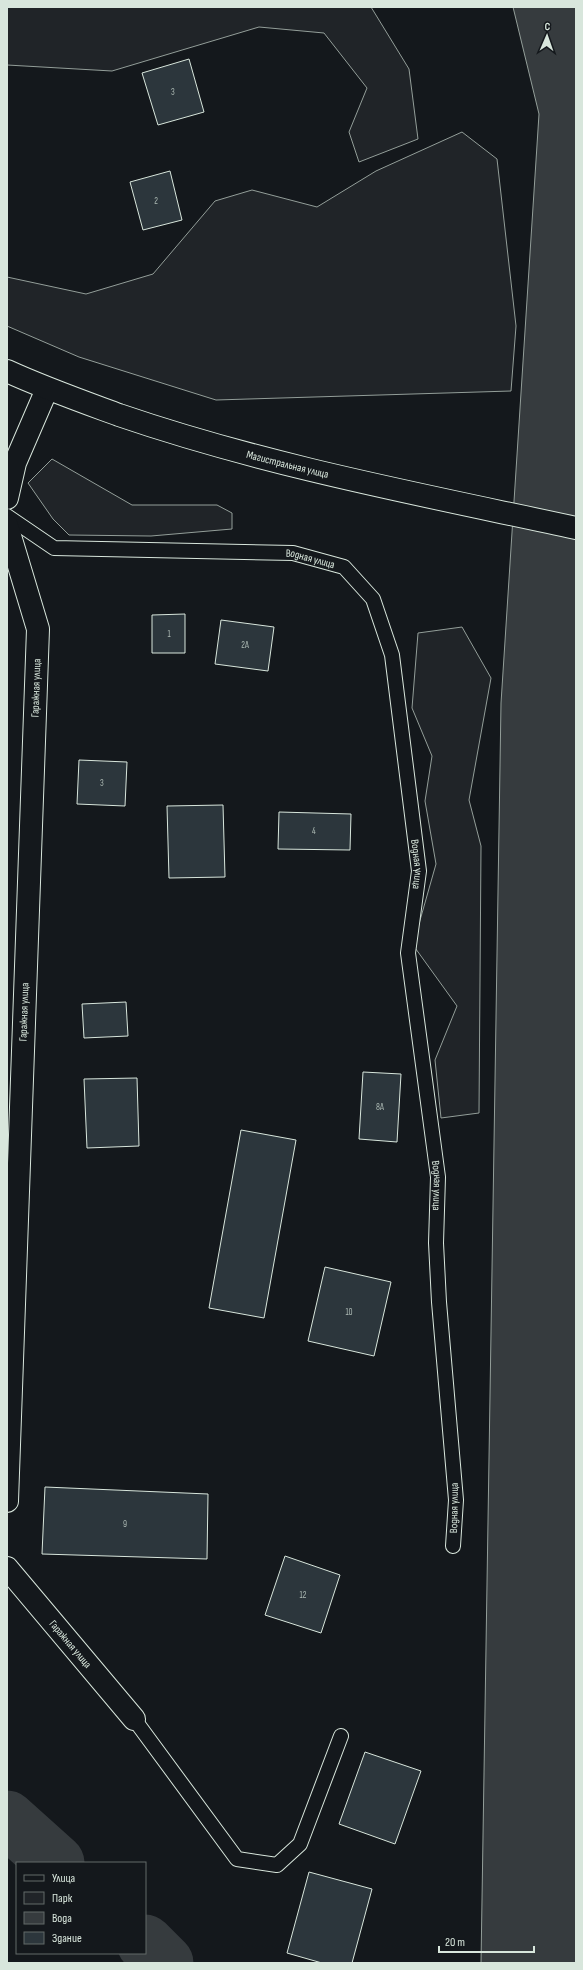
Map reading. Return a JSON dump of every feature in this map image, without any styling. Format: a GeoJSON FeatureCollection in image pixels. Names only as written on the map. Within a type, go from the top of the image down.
{"type":"FeatureCollection","features":[{"type":"Feature","properties":{"kind":"street","name":"Магистральная улица"},"geometry":{"type":"LineString","coordinates":[[7,370],[47,389],[174,434],[313,472],[576,528]]}},
{"type":"Feature","properties":{"kind":"street"},"geometry":{"type":"LineString","coordinates":[[7,498],[15,463],[47,389]]}},
{"type":"Feature","properties":{"kind":"street","name":"Гаражная улица"},"geometry":{"type":"LineString","coordinates":[[7,526],[38,629],[7,1502]]}},
{"type":"Feature","properties":{"kind":"street","name":"Гаражная улица"},"geometry":{"type":"LineString","coordinates":[[7,1568],[134,1720]]}},
{"type":"Feature","properties":{"kind":"lane","name":"Водная улица"},"geometry":{"type":"LineString","coordinates":[[7,516],[54,548],[293,552],[344,567],[373,600],[392,655],[420,871],[408,953],[438,1177],[436,1243],[439,1302],[456,1500],[453,1546]]}},
{"type":"Feature","properties":{"kind":"lane"},"geometry":{"type":"LineString","coordinates":[[134,1720],[237,1859],[276,1865],[300,1844],[341,1736]]}},
{"type":"Feature","properties":{"kind":"green space"},"geometry":{"type":"Polygon","coordinates":[[[7,7],[371,7],[409,69],[418,139],[359,162],[349,132],[367,88],[324,33],[259,27],[112,71],[7,65],[7,7]]]}},
{"type":"Feature","properties":{"kind":"green space"},"geometry":{"type":"Polygon","coordinates":[[[462,132],[497,159],[516,326],[511,391],[216,400],[79,357],[7,326],[7,277],[86,294],[153,274],[215,201],[252,190],[317,207],[376,171],[462,132]]]}},
{"type":"Feature","properties":{"kind":"green space"},"geometry":{"type":"Polygon","coordinates":[[[52,459],[132,505],[217,505],[232,513],[232,529],[151,536],[69,535],[53,519],[28,483],[52,459]]]}},
{"type":"Feature","properties":{"kind":"green space"},"geometry":{"type":"Polygon","coordinates":[[[462,627],[491,678],[469,800],[481,846],[479,1113],[441,1118],[435,1060],[457,1006],[413,945],[436,864],[425,801],[432,756],[412,708],[418,633],[462,627]]]}},
{"type":"Feature","properties":{"kind":"water"},"geometry":{"type":"Polygon","coordinates":[[[513,7],[576,7],[576,1963],[481,1963],[501,703],[539,114],[513,7]]]}},
{"type":"Feature","properties":{"kind":"building"},"geometry":{"type":"Polygon","coordinates":[[[189,59],[204,112],[158,125],[142,73],[189,59]]]}},
{"type":"Feature","properties":{"kind":"building"},"geometry":{"type":"Polygon","coordinates":[[[170,171],[182,220],[143,230],[130,182],[170,171]]]}},
{"type":"Feature","properties":{"kind":"building"},"geometry":{"type":"Polygon","coordinates":[[[185,614],[185,653],[152,653],[152,615],[185,614]]]}},
{"type":"Feature","properties":{"kind":"building"},"geometry":{"type":"Polygon","coordinates":[[[221,620],[274,627],[268,671],[215,664],[221,620]]]}},
{"type":"Feature","properties":{"kind":"building"},"geometry":{"type":"Polygon","coordinates":[[[79,760],[127,762],[125,806],[77,804],[79,760]]]}},
{"type":"Feature","properties":{"kind":"building"},"geometry":{"type":"Polygon","coordinates":[[[223,805],[225,877],[169,878],[167,806],[223,805]]]}},
{"type":"Feature","properties":{"kind":"building"},"geometry":{"type":"Polygon","coordinates":[[[279,812],[351,814],[350,850],[278,849],[279,812]]]}},
{"type":"Feature","properties":{"kind":"building"},"geometry":{"type":"Polygon","coordinates":[[[126,1002],[128,1036],[84,1038],[82,1004],[126,1002]]]}},
{"type":"Feature","properties":{"kind":"building"},"geometry":{"type":"Polygon","coordinates":[[[363,1072],[401,1074],[397,1142],[359,1139],[363,1072]]]}},
{"type":"Feature","properties":{"kind":"building"},"geometry":{"type":"Polygon","coordinates":[[[137,1078],[139,1146],[87,1148],[84,1079],[137,1078]]]}},
{"type":"Feature","properties":{"kind":"building"},"geometry":{"type":"Polygon","coordinates":[[[241,1130],[296,1140],[264,1318],[209,1308],[241,1130]]]}},
{"type":"Feature","properties":{"kind":"building"},"geometry":{"type":"Polygon","coordinates":[[[325,1267],[391,1282],[374,1356],[308,1341],[325,1267]]]}},
{"type":"Feature","properties":{"kind":"building"},"geometry":{"type":"Polygon","coordinates":[[[45,1487],[208,1494],[207,1559],[42,1554],[45,1487]]]}},
{"type":"Feature","properties":{"kind":"building"},"geometry":{"type":"Polygon","coordinates":[[[285,1556],[340,1575],[321,1633],[265,1615],[285,1556]]]}},
{"type":"Feature","properties":{"kind":"building"},"geometry":{"type":"Polygon","coordinates":[[[365,1752],[421,1771],[395,1844],[339,1824],[365,1752]]]}},
{"type":"Feature","properties":{"kind":"building"},"geometry":{"type":"Polygon","coordinates":[[[309,1872],[372,1889],[352,1963],[322,1963],[287,1953],[309,1872]]]}},
{"type":"Feature","properties":{"kind":"waterway"},"geometry":{"type":"LineString","coordinates":[[7,1819],[55,1862]]}},
{"type":"Feature","properties":{"kind":"waterway"},"geometry":{"type":"LineString","coordinates":[[146,1944],[165,1963]]}}]}
